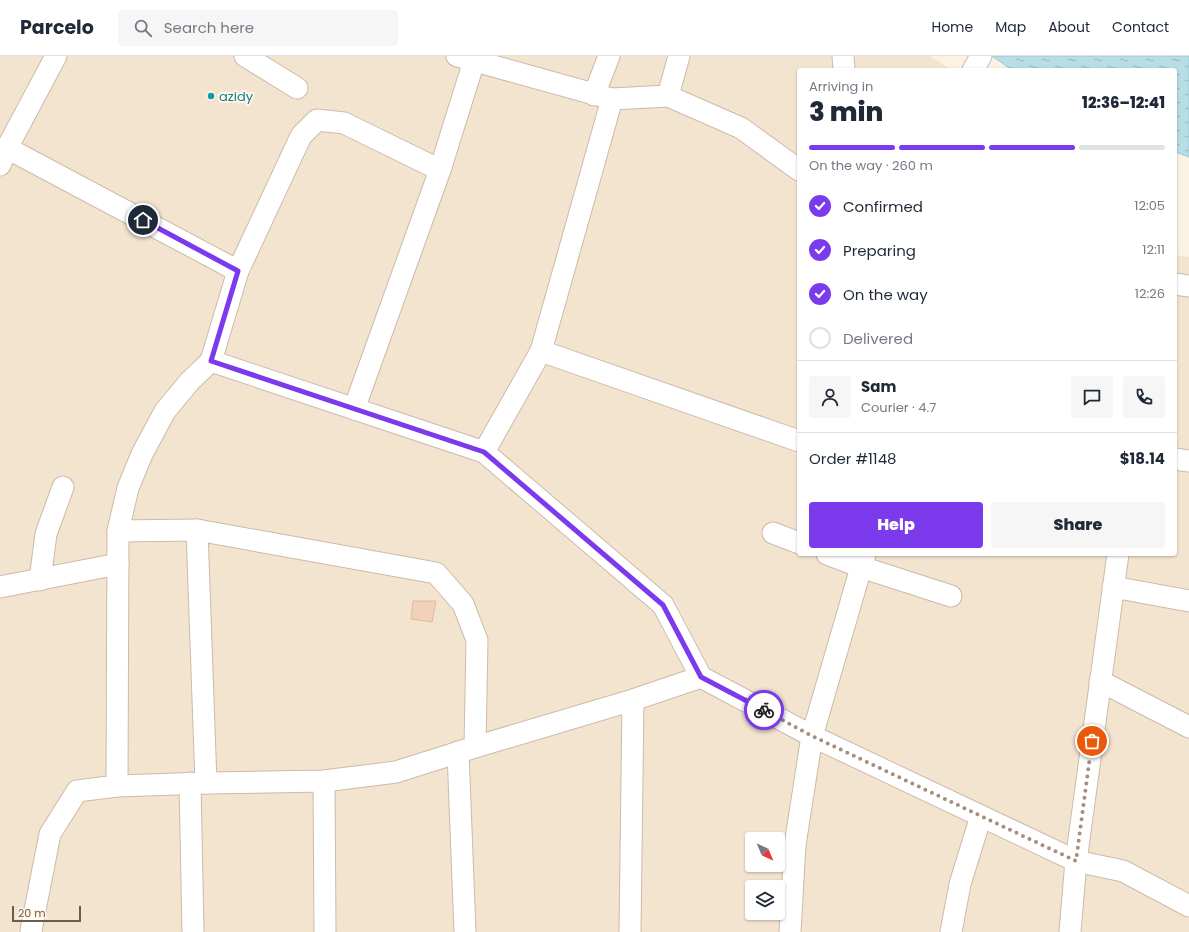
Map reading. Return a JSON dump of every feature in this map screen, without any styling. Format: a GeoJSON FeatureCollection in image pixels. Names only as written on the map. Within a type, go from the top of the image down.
{"type":"FeatureCollection","features":[{"type":"Feature","properties":{"kind":"street"},"geometry":{"type":"LineString","coordinates":[[56,56],[4,157],[238,271]]}},
{"type":"Feature","properties":{"kind":"street"},"geometry":{"type":"LineString","coordinates":[[245,56],[297,88]]}},
{"type":"Feature","properties":{"kind":"street"},"geometry":{"type":"LineString","coordinates":[[484,452],[541,351],[603,97],[609,56]]}},
{"type":"Feature","properties":{"kind":"street"},"geometry":{"type":"LineString","coordinates":[[668,96],[679,56]]}},
{"type":"Feature","properties":{"kind":"street"},"geometry":{"type":"LineString","coordinates":[[842,56],[844,68]]}},
{"type":"Feature","properties":{"kind":"street"},"geometry":{"type":"LineString","coordinates":[[974,68],[981,56]]}},
{"type":"Feature","properties":{"kind":"street"},"geometry":{"type":"LineString","coordinates":[[354,409],[440,170],[466,58],[603,97],[668,96],[741,128],[797,169]]}},
{"type":"Feature","properties":{"kind":"street"},"geometry":{"type":"LineString","coordinates":[[117,786],[118,531],[128,488],[142,454],[165,411],[190,381],[211,361],[238,271],[301,136],[317,120],[344,123],[440,170]]}},
{"type":"Feature","properties":{"kind":"street"},"geometry":{"type":"LineString","coordinates":[[1177,284],[1189,286]]}},
{"type":"Feature","properties":{"kind":"street"},"geometry":{"type":"LineString","coordinates":[[541,351],[797,440]]}},
{"type":"Feature","properties":{"kind":"street"},"geometry":{"type":"LineString","coordinates":[[211,361],[484,452],[663,605],[701,677],[812,736],[980,816],[1076,861],[1123,871],[1189,906]]}},
{"type":"Feature","properties":{"kind":"street"},"geometry":{"type":"LineString","coordinates":[[1177,459],[1189,461]]}},
{"type":"Feature","properties":{"kind":"street"},"geometry":{"type":"LineString","coordinates":[[40,580],[46,534],[63,487]]}},
{"type":"Feature","properties":{"kind":"street"},"geometry":{"type":"LineString","coordinates":[[118,531],[197,530],[436,573],[463,604],[477,640],[466,749],[465,932]]}},
{"type":"Feature","properties":{"kind":"street"},"geometry":{"type":"LineString","coordinates":[[193,932],[198,783],[197,530]]}},
{"type":"Feature","properties":{"kind":"street"},"geometry":{"type":"LineString","coordinates":[[773,533],[797,542]]}},
{"type":"Feature","properties":{"kind":"street"},"geometry":{"type":"LineString","coordinates":[[837,556],[863,561],[951,596]]}},
{"type":"Feature","properties":{"kind":"street"},"geometry":{"type":"LineString","coordinates":[[1070,932],[1076,861],[1118,556]]}},
{"type":"Feature","properties":{"kind":"street"},"geometry":{"type":"LineString","coordinates":[[790,932],[795,845],[812,736],[863,561]]}},
{"type":"Feature","properties":{"kind":"street"},"geometry":{"type":"LineString","coordinates":[[0,587],[118,564]]}},
{"type":"Feature","properties":{"kind":"street"},"geometry":{"type":"LineString","coordinates":[[1113,587],[1189,601]]}},
{"type":"Feature","properties":{"kind":"street"},"geometry":{"type":"LineString","coordinates":[[31,932],[50,834],[77,791],[117,786],[324,781],[396,772],[466,749],[633,700],[701,677]]}},
{"type":"Feature","properties":{"kind":"street"},"geometry":{"type":"LineString","coordinates":[[1100,681],[1189,727]]}},
{"type":"Feature","properties":{"kind":"street"},"geometry":{"type":"LineString","coordinates":[[630,932],[633,700]]}},
{"type":"Feature","properties":{"kind":"street"},"geometry":{"type":"LineString","coordinates":[[324,781],[325,932]]}},
{"type":"Feature","properties":{"kind":"street"},"geometry":{"type":"LineString","coordinates":[[951,932],[960,884],[980,816]]}},
{"type":"Feature","properties":{"kind":"shaded area"},"geometry":{"type":"Polygon","coordinates":[[[0,56],[930,56],[948,68],[797,68],[797,556],[1177,556],[1177,255],[1189,257],[1189,932],[0,932],[0,56]]]}},
{"type":"Feature","properties":{"kind":"water"},"geometry":{"type":"Polygon","coordinates":[[[992,56],[1189,56],[1189,157],[1177,153],[1177,68],[1009,68],[992,56]]]}},
{"type":"Feature","properties":{"kind":"building"},"geometry":{"type":"Polygon","coordinates":[[[413,601],[436,601],[432,622],[411,619],[413,601]]]}},
{"type":"Feature","properties":{"kind":"way so far"},"geometry":{"type":"LineString","coordinates":[[764,710],[812,736],[1076,861],[1092,741]]}},
{"type":"Feature","properties":{"kind":"place","name":"azidy"},"geometry":{"type":"Point","coordinates":[211,96]}},
{"type":"Feature","properties":{"kind":"route"},"geometry":{"type":"LineString","coordinates":[[143,220],[238,271],[211,361],[484,452],[663,605],[701,677],[764,710]]}}]}
